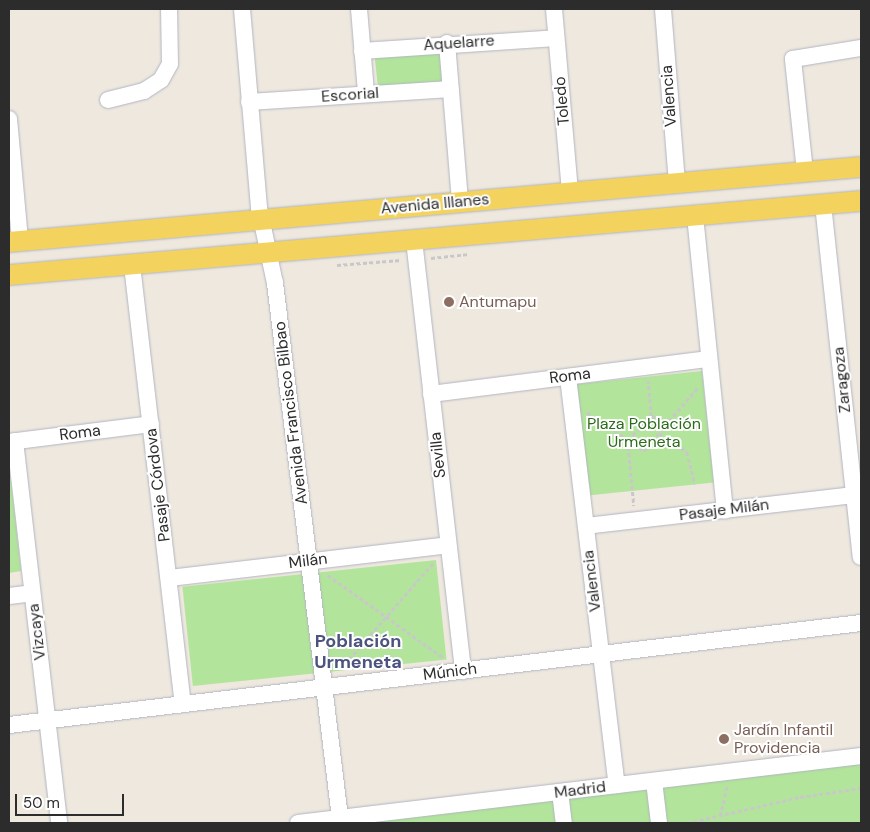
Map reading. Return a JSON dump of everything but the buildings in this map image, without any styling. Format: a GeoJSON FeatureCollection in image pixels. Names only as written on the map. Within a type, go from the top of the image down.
{"type":"FeatureCollection","features":[{"type":"Feature","properties":{"kind":"main road","name":"Avenida Illanes"},"geometry":{"type":"LineString","coordinates":[[14,242],[861,167]]}},
{"type":"Feature","properties":{"kind":"main road"},"geometry":{"type":"LineString","coordinates":[[814,171],[820,184],[823,204]]}},
{"type":"Feature","properties":{"kind":"main road","name":"Avenida Illanes"},"geometry":{"type":"LineString","coordinates":[[9,275],[861,201]]}},
{"type":"Feature","properties":{"kind":"street"},"geometry":{"type":"LineString","coordinates":[[108,100],[144,91],[161,80],[170,64],[169,9]]}},
{"type":"Feature","properties":{"kind":"street","name":"Avenida Francisco Bilbao"},"geometry":{"type":"LineString","coordinates":[[242,9],[261,220],[270,253],[340,818]]}},
{"type":"Feature","properties":{"kind":"street"},"geometry":{"type":"LineString","coordinates":[[359,9],[366,93]]}},
{"type":"Feature","properties":{"kind":"street","name":"Toledo"},"geometry":{"type":"LineString","coordinates":[[554,9],[570,193]]}},
{"type":"Feature","properties":{"kind":"street","name":"Valencia"},"geometry":{"type":"LineString","coordinates":[[663,9],[677,184]]}},
{"type":"Feature","properties":{"kind":"street","name":"Aquelarre"},"geometry":{"type":"LineString","coordinates":[[362,51],[447,43],[556,38]]}},
{"type":"Feature","properties":{"kind":"street"},"geometry":{"type":"LineString","coordinates":[[447,43],[460,202]]}},
{"type":"Feature","properties":{"kind":"street"},"geometry":{"type":"LineString","coordinates":[[814,171],[793,59],[861,48]]}},
{"type":"Feature","properties":{"kind":"street","name":"Escorial"},"geometry":{"type":"LineString","coordinates":[[249,102],[451,89]]}},
{"type":"Feature","properties":{"kind":"street"},"geometry":{"type":"LineString","coordinates":[[9,127],[14,242]]}},
{"type":"Feature","properties":{"kind":"street","name":"Zaragoza"},"geometry":{"type":"LineString","coordinates":[[823,204],[858,494],[861,556]]}},
{"type":"Feature","properties":{"kind":"street"},"geometry":{"type":"LineString","coordinates":[[694,216],[725,510]]}},
{"type":"Feature","properties":{"kind":"street","name":"Sevilla"},"geometry":{"type":"LineString","coordinates":[[414,240],[463,671]]}},
{"type":"Feature","properties":{"kind":"street","name":"Pasaje Córdova"},"geometry":{"type":"LineString","coordinates":[[132,265],[183,704]]}},
{"type":"Feature","properties":{"kind":"street","name":"Roma"},"geometry":{"type":"LineString","coordinates":[[431,394],[709,359]]}},
{"type":"Feature","properties":{"kind":"street","name":"Valencia"},"geometry":{"type":"LineString","coordinates":[[568,377],[617,785]]}},
{"type":"Feature","properties":{"kind":"street","name":"Roma"},"geometry":{"type":"LineString","coordinates":[[12,442],[150,424]]}},
{"type":"Feature","properties":{"kind":"street","name":"Vizcaya"},"geometry":{"type":"LineString","coordinates":[[12,442],[59,823]]}},
{"type":"Feature","properties":{"kind":"street","name":"Pasaje Milán"},"geometry":{"type":"LineString","coordinates":[[586,526],[858,494]]}},
{"type":"Feature","properties":{"kind":"street","name":"Milán"},"geometry":{"type":"LineString","coordinates":[[168,578],[448,545]]}},
{"type":"Feature","properties":{"kind":"street"},"geometry":{"type":"LineString","coordinates":[[9,596],[32,593]]}},
{"type":"Feature","properties":{"kind":"street","name":"Múnich"},"geometry":{"type":"LineString","coordinates":[[9,725],[861,623]]}},
{"type":"Feature","properties":{"kind":"street","name":"Madrid"},"geometry":{"type":"LineString","coordinates":[[298,823],[861,756]]}},
{"type":"Feature","properties":{"kind":"street"},"geometry":{"type":"LineString","coordinates":[[654,781],[659,823]]}},
{"type":"Feature","properties":{"kind":"street"},"geometry":{"type":"LineString","coordinates":[[560,792],[564,823]]}},
{"type":"Feature","properties":{"kind":"path"},"geometry":{"type":"LineString","coordinates":[[647,367],[652,416]]}},
{"type":"Feature","properties":{"kind":"path"},"geometry":{"type":"LineString","coordinates":[[572,401],[644,451],[701,384]]}},
{"type":"Feature","properties":{"kind":"path"},"geometry":{"type":"LineString","coordinates":[[652,416],[669,422]]}},
{"type":"Feature","properties":{"kind":"path"},"geometry":{"type":"LineString","coordinates":[[628,440],[652,416]]}},
{"type":"Feature","properties":{"kind":"path"},"geometry":{"type":"LineString","coordinates":[[658,433],[687,452],[695,484]]}},
{"type":"Feature","properties":{"kind":"path"},"geometry":{"type":"LineString","coordinates":[[628,440],[636,520]]}},
{"type":"Feature","properties":{"kind":"path"},"geometry":{"type":"LineString","coordinates":[[324,687],[448,545]]}},
{"type":"Feature","properties":{"kind":"path"},"geometry":{"type":"LineString","coordinates":[[308,561],[463,671]]}},
{"type":"Feature","properties":{"kind":"path"},"geometry":{"type":"LineString","coordinates":[[720,816],[728,772]]}},
{"type":"Feature","properties":{"kind":"path"},"geometry":{"type":"LineString","coordinates":[[687,823],[861,788]]}},
{"type":"Feature","properties":{"kind":"green space"},"geometry":{"type":"Polygon","coordinates":[[[452,46],[456,87],[379,95],[374,54],[452,46]]]}},
{"type":"Feature","properties":{"kind":"green space","name":"Plaza Población Urmeneta"},"geometry":{"type":"Polygon","coordinates":[[[702,371],[714,482],[585,496],[574,384],[702,371]]]}},
{"type":"Feature","properties":{"kind":"green space"},"geometry":{"type":"Polygon","coordinates":[[[9,463],[21,571],[9,573],[9,463]]]}},
{"type":"Feature","properties":{"kind":"green space"},"geometry":{"type":"Polygon","coordinates":[[[436,560],[446,659],[193,686],[182,587],[436,560]]]}},
{"type":"Feature","properties":{"kind":"green space"},"geometry":{"type":"Polygon","coordinates":[[[861,763],[861,823],[357,823],[861,763]]]}},
{"type":"Feature","properties":{"kind":"place","name":"Antumapu"},"geometry":{"type":"Point","coordinates":[449,302]}},
{"type":"Feature","properties":{"kind":"place","name":"Jardín Infantil Providencia"},"geometry":{"type":"Point","coordinates":[724,739]}},
{"type":"Feature","properties":{"kind":"district","name":"Población Urmeneta"},"geometry":{"type":"Point","coordinates":[358,652]}}]}
